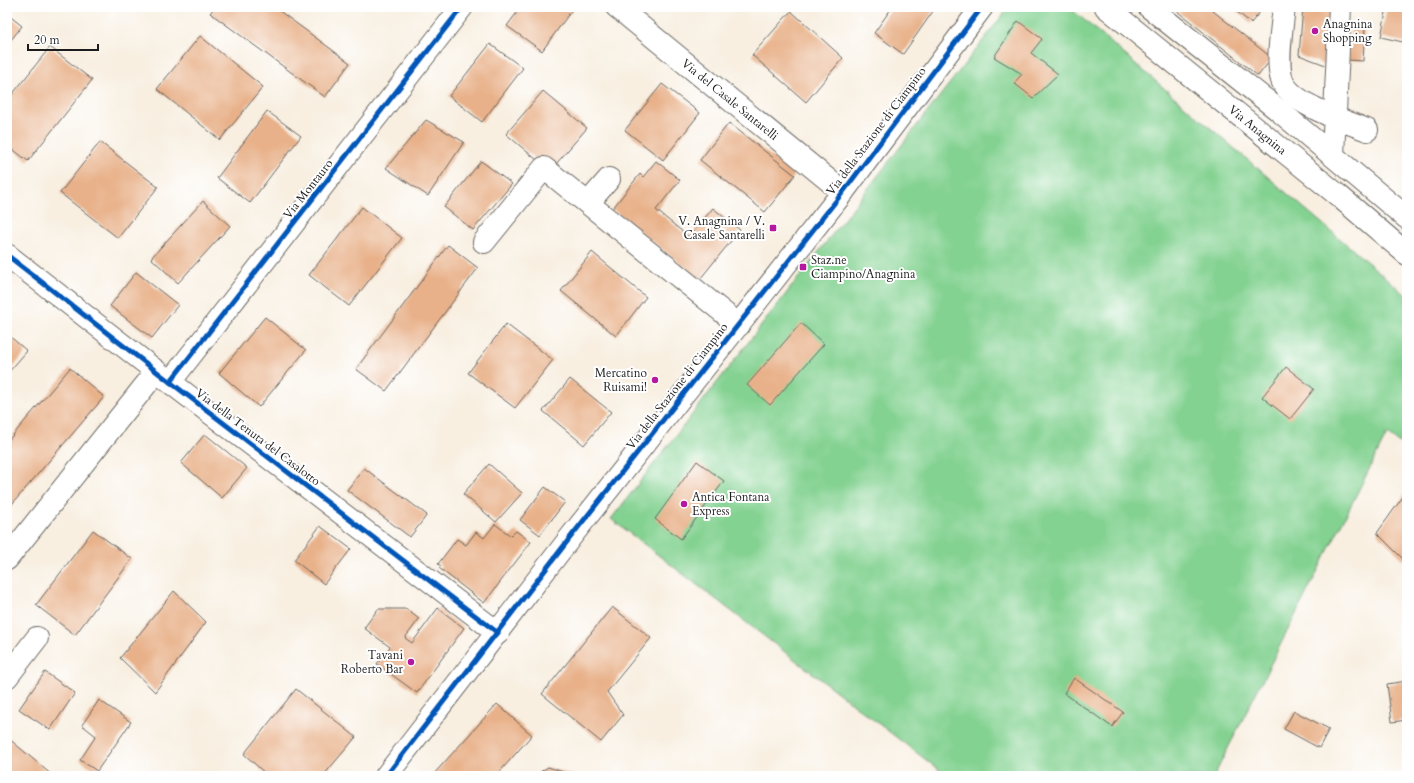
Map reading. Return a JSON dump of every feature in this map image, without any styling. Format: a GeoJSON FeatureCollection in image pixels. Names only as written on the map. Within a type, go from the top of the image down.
{"type":"FeatureCollection","features":[{"type":"Feature","properties":{"kind":"street","name":"Via Montauro"},"geometry":{"type":"LineString","coordinates":[[7,559],[163,377],[462,7]]}},
{"type":"Feature","properties":{"kind":"street","name":"Via del Casale Santarelli"},"geometry":{"type":"LineString","coordinates":[[617,7],[842,192]]}},
{"type":"Feature","properties":{"kind":"street","name":"Via della Stazione di Ciampino"},"geometry":{"type":"LineString","coordinates":[[386,776],[573,534],[739,325],[982,7]]}},
{"type":"Feature","properties":{"kind":"street","name":"Via Anagnina"},"geometry":{"type":"LineString","coordinates":[[1106,7],[1339,196],[1407,254]]}},
{"type":"Feature","properties":{"kind":"street"},"geometry":{"type":"LineString","coordinates":[[1149,7],[1333,155],[1407,218]]}},
{"type":"Feature","properties":{"kind":"street"},"geometry":{"type":"LineString","coordinates":[[1284,7],[1280,70],[1282,81],[1287,89],[1294,96],[1319,110],[1367,130]]}},
{"type":"Feature","properties":{"kind":"street"},"geometry":{"type":"LineString","coordinates":[[1333,155],[1340,7]]}},
{"type":"Feature","properties":{"kind":"street"},"geometry":{"type":"LineString","coordinates":[[484,242],[544,168],[739,325]]}},
{"type":"Feature","properties":{"kind":"street"},"geometry":{"type":"LineString","coordinates":[[588,204],[610,179]]}},
{"type":"Feature","properties":{"kind":"street","name":"Via della Tenuta del Casalotto"},"geometry":{"type":"LineString","coordinates":[[7,254],[163,377],[498,633]]}},
{"type":"Feature","properties":{"kind":"street"},"geometry":{"type":"LineString","coordinates":[[7,677],[37,638]]}},
{"type":"Feature","properties":{"kind":"green space"},"geometry":{"type":"Polygon","coordinates":[[[1009,7],[1069,7],[1407,296],[1407,448],[1387,434],[1214,776],[947,776],[611,519],[1009,7]]]}},
{"type":"Feature","properties":{"kind":"building"},"geometry":{"type":"Polygon","coordinates":[[[215,7],[274,7],[350,63],[325,97],[210,13],[215,7]]]}},
{"type":"Feature","properties":{"kind":"building"},"geometry":{"type":"Polygon","coordinates":[[[521,7],[574,7],[542,51],[507,26],[521,7]]]}},
{"type":"Feature","properties":{"kind":"building"},"geometry":{"type":"Polygon","coordinates":[[[888,7],[936,7],[903,54],[874,33],[891,9],[888,7]]]}},
{"type":"Feature","properties":{"kind":"building"},"geometry":{"type":"Polygon","coordinates":[[[1172,7],[1208,7],[1272,58],[1258,76],[1172,7]]]}},
{"type":"Feature","properties":{"kind":"building"},"geometry":{"type":"Polygon","coordinates":[[[1231,7],[1264,7],[1251,23],[1231,7]]]}},
{"type":"Feature","properties":{"kind":"building","name":"Anagnina Shopping"},"geometry":{"type":"Polygon","coordinates":[[[1303,7],[1331,7],[1328,66],[1299,55],[1303,7]]]}},
{"type":"Feature","properties":{"kind":"building"},"geometry":{"type":"Polygon","coordinates":[[[1387,7],[1407,7],[1407,43],[1381,37],[1387,7]]]}},
{"type":"Feature","properties":{"kind":"building"},"geometry":{"type":"Polygon","coordinates":[[[791,11],[843,58],[806,102],[752,55],[791,11]]]}},
{"type":"Feature","properties":{"kind":"building"},"geometry":{"type":"Polygon","coordinates":[[[7,14],[22,26],[7,45],[7,14]]]}},
{"type":"Feature","properties":{"kind":"building"},"geometry":{"type":"Polygon","coordinates":[[[1018,21],[1042,39],[1031,53],[1058,74],[1033,98],[1014,83],[1022,74],[994,57],[1018,21]]]}},
{"type":"Feature","properties":{"kind":"building"},"geometry":{"type":"Polygon","coordinates":[[[1351,25],[1365,26],[1363,61],[1348,60],[1351,25]]]}},
{"type":"Feature","properties":{"kind":"building"},"geometry":{"type":"Polygon","coordinates":[[[200,36],[263,87],[220,140],[157,89],[200,36]]]}},
{"type":"Feature","properties":{"kind":"building"},"geometry":{"type":"Polygon","coordinates":[[[490,44],[523,68],[482,122],[449,96],[490,44]]]}},
{"type":"Feature","properties":{"kind":"building"},"geometry":{"type":"Polygon","coordinates":[[[50,47],[92,80],[28,161],[7,145],[7,101],[50,47]]]}},
{"type":"Feature","properties":{"kind":"building"},"geometry":{"type":"Polygon","coordinates":[[[662,84],[700,113],[663,160],[625,130],[662,84]]]}},
{"type":"Feature","properties":{"kind":"building"},"geometry":{"type":"Polygon","coordinates":[[[543,91],[587,128],[550,171],[506,134],[543,91]]]}},
{"type":"Feature","properties":{"kind":"building"},"geometry":{"type":"Polygon","coordinates":[[[267,111],[301,136],[250,203],[217,178],[267,111]]]}},
{"type":"Feature","properties":{"kind":"building"},"geometry":{"type":"Polygon","coordinates":[[[426,120],[464,142],[428,196],[386,168],[426,120]]]}},
{"type":"Feature","properties":{"kind":"building"},"geometry":{"type":"Polygon","coordinates":[[[729,123],[795,175],[765,212],[700,160],[729,123]]]}},
{"type":"Feature","properties":{"kind":"building"},"geometry":{"type":"Polygon","coordinates":[[[100,142],[158,187],[118,238],[60,193],[100,142]]]}},
{"type":"Feature","properties":{"kind":"building"},"geometry":{"type":"Polygon","coordinates":[[[481,161],[512,184],[473,230],[444,207],[481,161]]]}},
{"type":"Feature","properties":{"kind":"building"},"geometry":{"type":"Polygon","coordinates":[[[656,161],[680,180],[656,210],[689,237],[713,208],[740,230],[700,279],[612,209],[640,174],[643,177],[656,161]]]}},
{"type":"Feature","properties":{"kind":"building"},"geometry":{"type":"Polygon","coordinates":[[[203,201],[230,226],[178,283],[151,258],[203,201]]]}},
{"type":"Feature","properties":{"kind":"building"},"geometry":{"type":"Polygon","coordinates":[[[362,207],[402,238],[349,306],[309,275],[362,207]]]}},
{"type":"Feature","properties":{"kind":"building"},"geometry":{"type":"Polygon","coordinates":[[[448,245],[478,268],[386,391],[356,369],[448,245]]]}},
{"type":"Feature","properties":{"kind":"building"},"geometry":{"type":"Polygon","coordinates":[[[592,252],[646,297],[616,336],[561,291],[592,252]]]}},
{"type":"Feature","properties":{"kind":"building"},"geometry":{"type":"Polygon","coordinates":[[[136,272],[178,305],[152,338],[110,306],[136,272]]]}},
{"type":"Feature","properties":{"kind":"building"},"geometry":{"type":"Polygon","coordinates":[[[265,317],[306,350],[259,407],[219,373],[265,317]]]}},
{"type":"Feature","properties":{"kind":"building"},"geometry":{"type":"Polygon","coordinates":[[[801,323],[824,344],[770,405],[747,385],[801,323]]]}},
{"type":"Feature","properties":{"kind":"building"},"geometry":{"type":"Polygon","coordinates":[[[506,324],[553,360],[515,408],[468,373],[506,324]]]}},
{"type":"Feature","properties":{"kind":"building"},"geometry":{"type":"Polygon","coordinates":[[[7,334],[27,351],[7,374],[7,334]]]}},
{"type":"Feature","properties":{"kind":"building"},"geometry":{"type":"Polygon","coordinates":[[[1286,367],[1314,389],[1290,419],[1262,397],[1286,367]]]}},
{"type":"Feature","properties":{"kind":"building"},"geometry":{"type":"Polygon","coordinates":[[[70,368],[104,397],[7,510],[7,442],[70,368]]]}},
{"type":"Feature","properties":{"kind":"building"},"geometry":{"type":"Polygon","coordinates":[[[570,379],[611,412],[584,445],[543,411],[570,379]]]}},
{"type":"Feature","properties":{"kind":"building"},"geometry":{"type":"Polygon","coordinates":[[[205,434],[247,468],[222,498],[181,463],[205,434]]]}},
{"type":"Feature","properties":{"kind":"building"},"geometry":{"type":"Polygon","coordinates":[[[697,461],[724,481],[681,539],[655,519],[697,461]]]}},
{"type":"Feature","properties":{"kind":"building"},"geometry":{"type":"Polygon","coordinates":[[[489,464],[522,493],[496,522],[463,494],[489,464]]]}},
{"type":"Feature","properties":{"kind":"building"},"geometry":{"type":"Polygon","coordinates":[[[364,468],[427,515],[410,537],[347,490],[364,468]]]}},
{"type":"Feature","properties":{"kind":"building"},"geometry":{"type":"Polygon","coordinates":[[[545,487],[565,502],[540,535],[520,520],[545,487]]]}},
{"type":"Feature","properties":{"kind":"building"},"geometry":{"type":"Polygon","coordinates":[[[1407,491],[1407,563],[1377,533],[1407,491]]]}},
{"type":"Feature","properties":{"kind":"building"},"geometry":{"type":"Polygon","coordinates":[[[495,524],[511,536],[516,531],[531,542],[484,603],[439,568],[441,566],[438,564],[457,539],[466,545],[476,532],[484,538],[495,524]]]}},
{"type":"Feature","properties":{"kind":"building"},"geometry":{"type":"Polygon","coordinates":[[[320,526],[351,549],[324,584],[294,560],[320,526]]]}},
{"type":"Feature","properties":{"kind":"building"},"geometry":{"type":"Polygon","coordinates":[[[93,530],[132,559],[75,635],[36,605],[93,530]]]}},
{"type":"Feature","properties":{"kind":"building"},"geometry":{"type":"Polygon","coordinates":[[[174,591],[206,622],[155,692],[120,658],[174,591]]]}},
{"type":"Feature","properties":{"kind":"building"},"geometry":{"type":"Polygon","coordinates":[[[612,607],[651,638],[607,692],[623,715],[601,742],[542,694],[612,607]]]}},
{"type":"Feature","properties":{"kind":"building"},"geometry":{"type":"Polygon","coordinates":[[[438,608],[464,628],[417,693],[377,664],[390,647],[364,628],[378,609],[406,609],[419,619],[405,638],[412,643],[438,608]]]}},
{"type":"Feature","properties":{"kind":"building"},"geometry":{"type":"Polygon","coordinates":[[[45,672],[75,693],[50,730],[19,709],[45,672]]]}},
{"type":"Feature","properties":{"kind":"building"},"geometry":{"type":"Polygon","coordinates":[[[1074,678],[1123,712],[1112,727],[1064,693],[1074,678]]]}},
{"type":"Feature","properties":{"kind":"building"},"geometry":{"type":"Polygon","coordinates":[[[1407,681],[1407,720],[1392,722],[1387,684],[1407,681]]]}},
{"type":"Feature","properties":{"kind":"building"},"geometry":{"type":"Polygon","coordinates":[[[296,689],[356,737],[323,776],[268,776],[244,754],[296,689]]]}},
{"type":"Feature","properties":{"kind":"building"},"geometry":{"type":"Polygon","coordinates":[[[99,700],[131,722],[97,771],[80,760],[96,736],[82,725],[99,700]]]}},
{"type":"Feature","properties":{"kind":"building"},"geometry":{"type":"Polygon","coordinates":[[[497,704],[532,735],[496,776],[432,776],[497,704]]]}},
{"type":"Feature","properties":{"kind":"building"},"geometry":{"type":"Polygon","coordinates":[[[1294,711],[1329,729],[1319,748],[1284,729],[1294,711]]]}},
{"type":"Feature","properties":{"kind":"building"},"geometry":{"type":"Polygon","coordinates":[[[7,737],[53,776],[7,776],[7,737]]]}},
{"type":"Feature","properties":{"kind":"building"},"geometry":{"type":"Polygon","coordinates":[[[548,767],[576,776],[534,776],[548,767]]]}},
{"type":"Feature","properties":{"kind":"cycle path"},"geometry":{"type":"LineString","coordinates":[[170,382],[462,7]]}},
{"type":"Feature","properties":{"kind":"cycle path"},"geometry":{"type":"LineString","coordinates":[[386,776],[573,534],[843,192],[982,7]]}},
{"type":"Feature","properties":{"kind":"cycle path"},"geometry":{"type":"LineString","coordinates":[[7,255],[498,633]]}},
{"type":"Feature","properties":{"kind":"place","name":"Anagnina Shopping"},"geometry":{"type":"Point","coordinates":[1315,31]}},
{"type":"Feature","properties":{"kind":"place","name":"V. Anagnina / V. Casale Santarelli"},"geometry":{"type":"Point","coordinates":[773,228]}},
{"type":"Feature","properties":{"kind":"place","name":"Staz.ne Ciampino/Anagnina"},"geometry":{"type":"Point","coordinates":[803,267]}},
{"type":"Feature","properties":{"kind":"place","name":"Mercatino Ruisami!"},"geometry":{"type":"Point","coordinates":[655,380]}},
{"type":"Feature","properties":{"kind":"place","name":"Antica Fontana Express"},"geometry":{"type":"Point","coordinates":[684,504]}},
{"type":"Feature","properties":{"kind":"place","name":"Tavani Roberto Bar"},"geometry":{"type":"Point","coordinates":[411,662]}}]}
